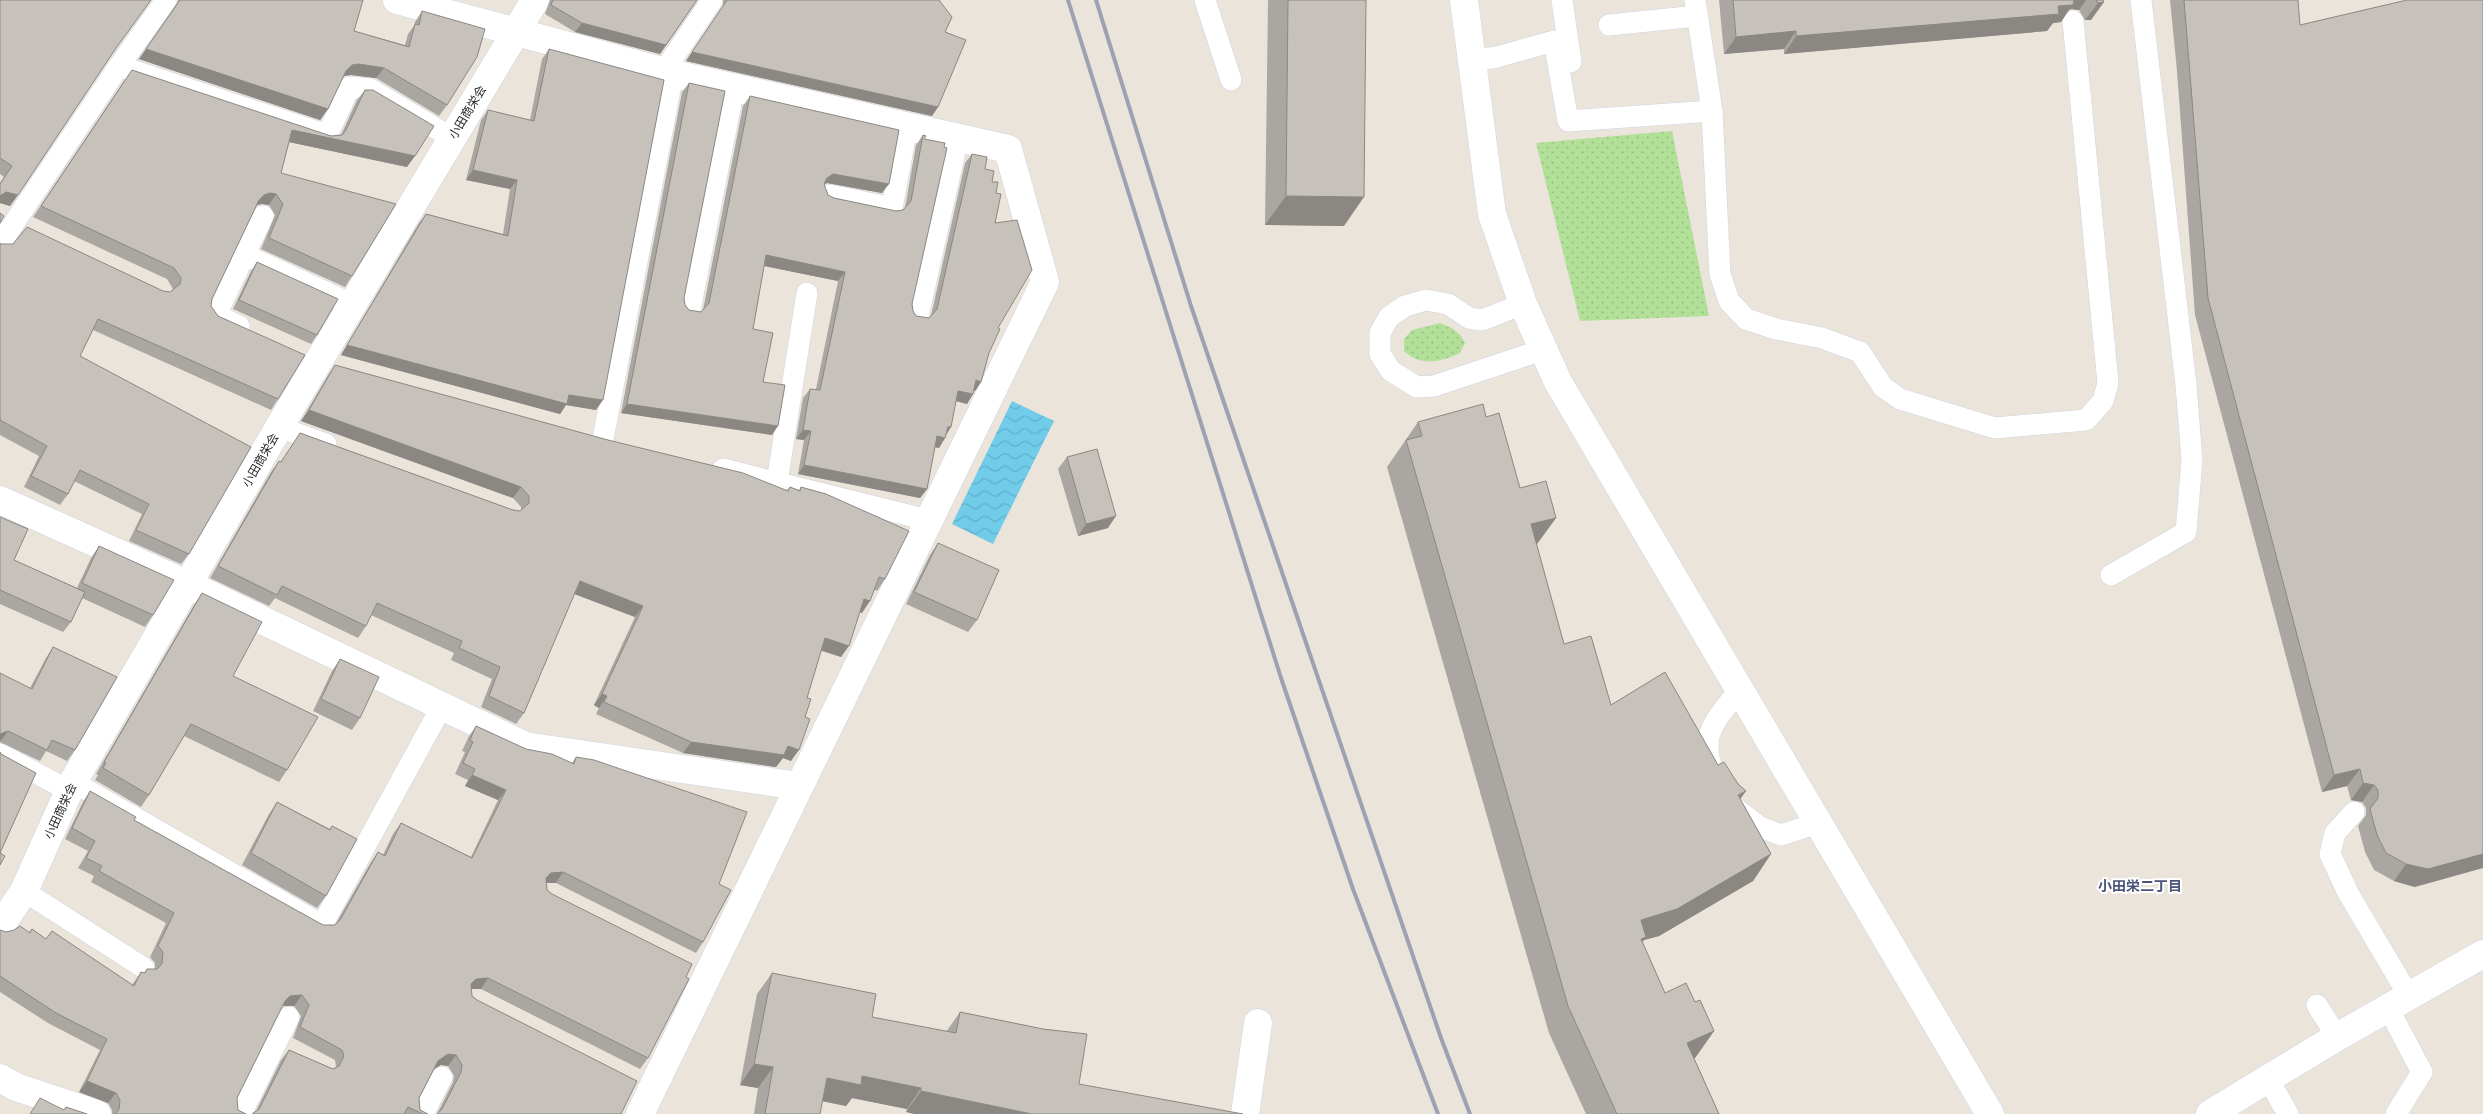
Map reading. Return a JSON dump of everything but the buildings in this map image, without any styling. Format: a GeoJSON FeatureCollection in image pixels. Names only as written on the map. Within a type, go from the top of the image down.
{"type":"FeatureCollection","features":[{"type":"Feature","properties":{"kind":"street"},"geometry":{"type":"LineString","coordinates":[[397,0],[514,33],[734,88],[1008,150],[1045,282],[799,786],[700,969],[643,1085],[640,1114]]}},
{"type":"Feature","properties":{"kind":"street","name":"小田商栄会"},"geometry":{"type":"LineString","coordinates":[[0,927],[24,891],[70,786],[189,585],[279,427],[354,305],[535,0]]}},
{"type":"Feature","properties":{"kind":"street"},"geometry":{"type":"LineString","coordinates":[[1464,0],[1492,214],[1523,304],[1542,350],[1558,382],[1990,1114]]}},
{"type":"Feature","properties":{"kind":"street"},"geometry":{"type":"LineString","coordinates":[[0,500],[189,585],[525,746],[799,786]]}},
{"type":"Feature","properties":{"kind":"street"},"geometry":{"type":"LineString","coordinates":[[2210,1114],[2337,1037],[2483,954]]}},
{"type":"Feature","properties":{"kind":"street"},"geometry":{"type":"LineString","coordinates":[[1245,1114],[1258,1023]]}},
{"type":"Feature","properties":{"kind":"street"},"geometry":{"type":"LineString","coordinates":[[0,1078],[16,1087],[97,1114]]}},
{"type":"Feature","properties":{"kind":"lane"},"geometry":{"type":"LineString","coordinates":[[0,244],[119,66],[166,0]]}},
{"type":"Feature","properties":{"kind":"lane"},"geometry":{"type":"LineString","coordinates":[[604,439],[669,72],[712,0]]}},
{"type":"Feature","properties":{"kind":"lane"},"geometry":{"type":"LineString","coordinates":[[1205,0],[1231,80]]}},
{"type":"Feature","properties":{"kind":"lane"},"geometry":{"type":"LineString","coordinates":[[1562,0],[1578,112],[1711,106]]}},
{"type":"Feature","properties":{"kind":"lane"},"geometry":{"type":"LineString","coordinates":[[2111,576],[2186,532],[2192,460],[2186,385],[2141,0]]}},
{"type":"Feature","properties":{"kind":"lane"},"geometry":{"type":"LineString","coordinates":[[1609,25],[1696,8],[1711,106],[1720,274],[1729,301],[1746,319],[1776,329],[1822,338],[1860,352],[1883,387],[1900,399],[1995,428],[2086,420],[2103,401],[2108,383],[2073,21]]}},
{"type":"Feature","properties":{"kind":"lane"},"geometry":{"type":"LineString","coordinates":[[1471,61],[1497,57],[1554,41],[1568,121],[1711,106]]}},
{"type":"Feature","properties":{"kind":"lane"},"geometry":{"type":"LineString","coordinates":[[119,66],[327,135],[350,87],[370,90],[452,138]]}},
{"type":"Feature","properties":{"kind":"lane"},"geometry":{"type":"LineString","coordinates":[[690,310],[734,88]]}},
{"type":"Feature","properties":{"kind":"lane"},"geometry":{"type":"LineString","coordinates":[[830,195],[892,208],[907,127]]}},
{"type":"Feature","properties":{"kind":"lane"},"geometry":{"type":"LineString","coordinates":[[918,316],[958,138]]}},
{"type":"Feature","properties":{"kind":"lane"},"geometry":{"type":"LineString","coordinates":[[259,335],[216,315],[263,216]]}},
{"type":"Feature","properties":{"kind":"lane"},"geometry":{"type":"LineString","coordinates":[[244,255],[354,305]]}},
{"type":"Feature","properties":{"kind":"lane"},"geometry":{"type":"LineString","coordinates":[[777,482],[807,293]]}},
{"type":"Feature","properties":{"kind":"lane"},"geometry":{"type":"LineString","coordinates":[[1523,304],[1482,320],[1468,318],[1448,304],[1426,300],[1405,306],[1389,317],[1380,333],[1380,354],[1391,371],[1417,387],[1434,386],[1542,350]]}},
{"type":"Feature","properties":{"kind":"lane"},"geometry":{"type":"LineString","coordinates":[[279,427],[343,450]]}},
{"type":"Feature","properties":{"kind":"lane"},"geometry":{"type":"LineString","coordinates":[[700,463],[928,520]]}},
{"type":"Feature","properties":{"kind":"lane"},"geometry":{"type":"LineString","coordinates":[[1739,690],[1709,730],[1708,760],[1719,788],[1730,804],[1760,827],[1781,835],[1818,823]]}},
{"type":"Feature","properties":{"kind":"lane"},"geometry":{"type":"LineString","coordinates":[[0,754],[70,786],[322,925],[442,706]]}},
{"type":"Feature","properties":{"kind":"lane"},"geometry":{"type":"LineString","coordinates":[[2354,812],[2335,833],[2330,854],[2399,1002],[2422,1072],[2396,1114]]}},
{"type":"Feature","properties":{"kind":"lane"},"geometry":{"type":"LineString","coordinates":[[24,891],[144,968]]}},
{"type":"Feature","properties":{"kind":"lane"},"geometry":{"type":"LineString","coordinates":[[2317,1005],[2337,1037]]}},
{"type":"Feature","properties":{"kind":"lane"},"geometry":{"type":"LineString","coordinates":[[241,1114],[284,1048],[289,1017]]}},
{"type":"Feature","properties":{"kind":"lane"},"geometry":{"type":"LineString","coordinates":[[422,1114],[442,1078]]}},
{"type":"Feature","properties":{"kind":"lane"},"geometry":{"type":"LineString","coordinates":[[2268,1079],[2288,1114]]}},
{"type":"Feature","properties":{"kind":"green space"},"geometry":{"type":"Polygon","coordinates":[[[1672,131],[1709,316],[1580,321],[1536,143],[1672,131]]]}},
{"type":"Feature","properties":{"kind":"green space"},"geometry":{"type":"Polygon","coordinates":[[[1440,323],[1455,330],[1463,339],[1465,343],[1460,353],[1438,361],[1424,361],[1410,356],[1404,351],[1404,339],[1412,330],[1440,323]]]}},
{"type":"Feature","properties":{"kind":"water"},"geometry":{"type":"Polygon","coordinates":[[[1012,401],[1054,421],[993,544],[952,524],[1012,401]]]}},
{"type":"Feature","properties":{"kind":"railway"},"geometry":{"type":"LineString","coordinates":[[1068,0],[1281,678],[1353,889],[1438,1114]]}},
{"type":"Feature","properties":{"kind":"railway"},"geometry":{"type":"LineString","coordinates":[[1096,0],[1191,306],[1441,1038],[1470,1114]]}},
{"type":"Feature","properties":{"kind":"district","name":"小田栄二丁目"},"geometry":{"type":"Point","coordinates":[2140,885]}}]}
